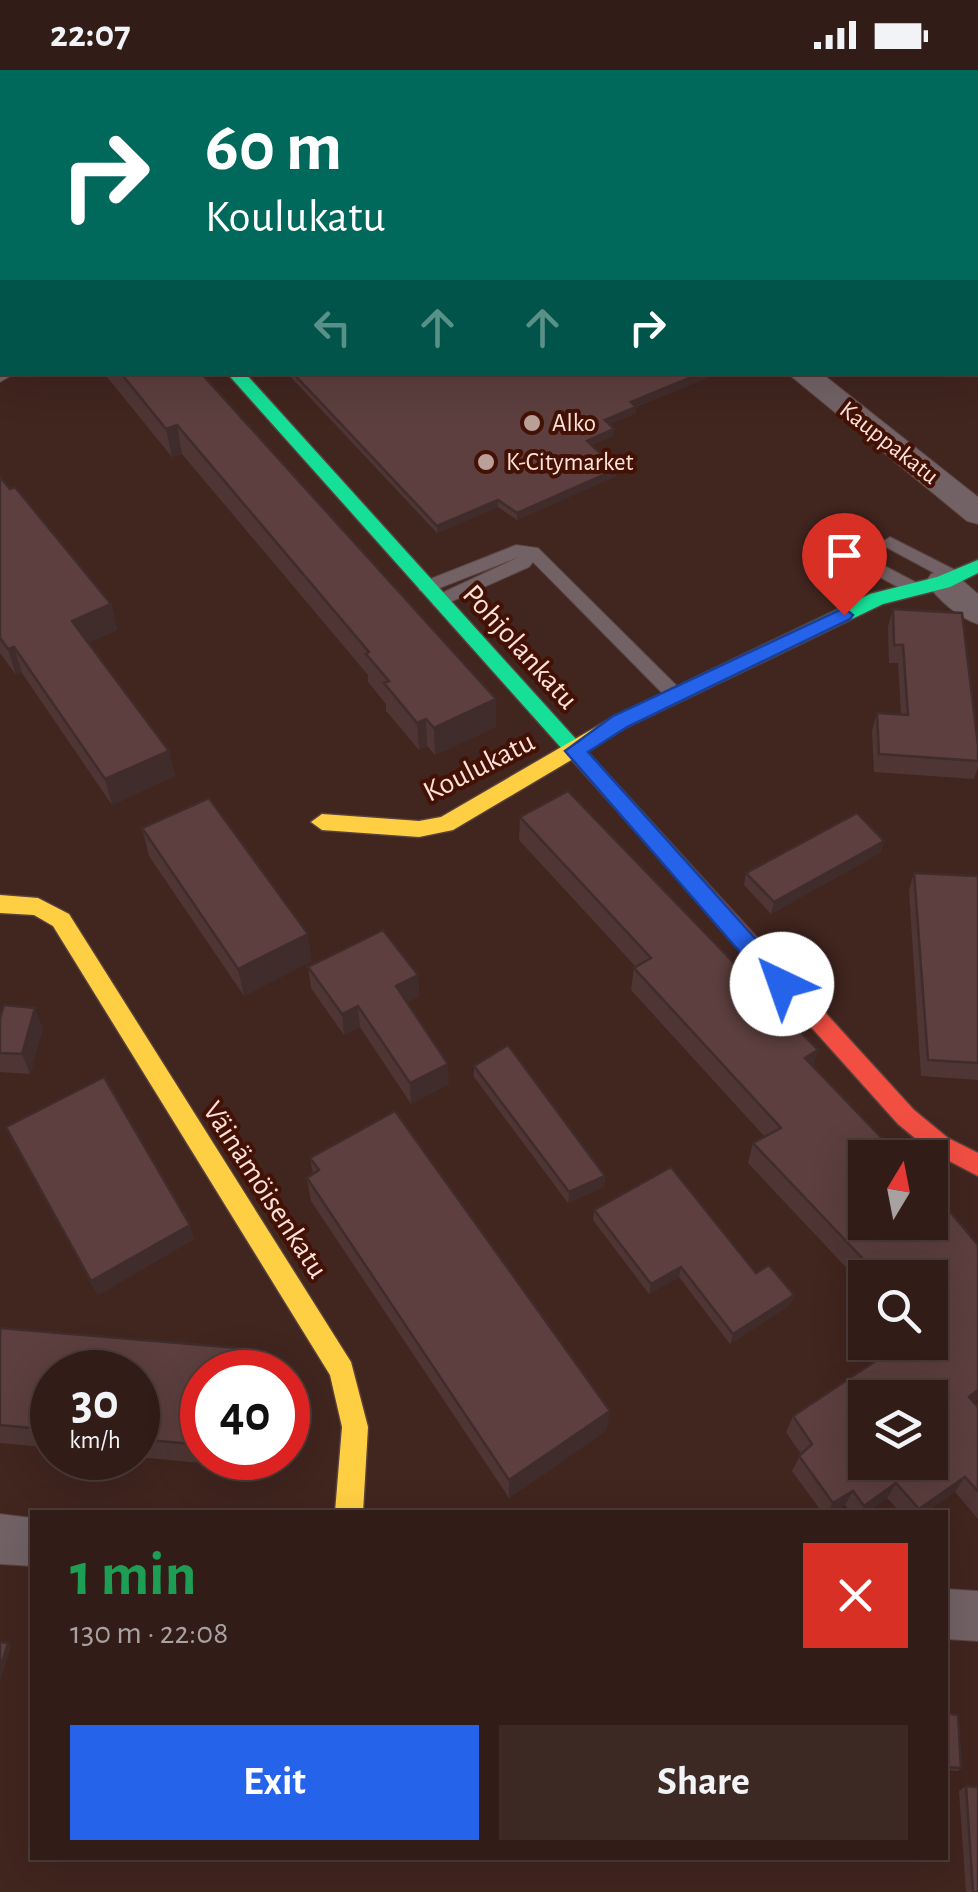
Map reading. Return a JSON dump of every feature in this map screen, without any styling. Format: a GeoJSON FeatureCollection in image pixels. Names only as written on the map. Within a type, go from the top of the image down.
{"type":"FeatureCollection","features":[{"type":"Feature","properties":{"kind":"street","name":"Pohjolankatu"},"geometry":{"type":"LineString","coordinates":[[237,375],[759,960],[918,1128],[960,1159],[978,1165]]}},
{"type":"Feature","properties":{"kind":"street","name":"Kauppakatu"},"geometry":{"type":"LineString","coordinates":[[804,375],[978,513]]}},
{"type":"Feature","properties":{"kind":"street","name":"Koulukatu"},"geometry":{"type":"LineString","coordinates":[[322,822],[420,829],[446,824],[620,722],[877,599],[938,583],[978,566]]}},
{"type":"Feature","properties":{"kind":"street"},"geometry":{"type":"LineString","coordinates":[[938,583],[978,612]]}},
{"type":"Feature","properties":{"kind":"street","name":"Väinämöisenkatu"},"geometry":{"type":"LineString","coordinates":[[0,904],[38,907],[60,920],[342,1371],[356,1427],[349,1510]]}},
{"type":"Feature","properties":{"kind":"street"},"geometry":{"type":"LineString","coordinates":[[0,1540],[30,1542]]}},
{"type":"Feature","properties":{"kind":"street"},"geometry":{"type":"LineString","coordinates":[[948,1614],[978,1616]]}},
{"type":"Feature","properties":{"kind":"lane"},"geometry":{"type":"LineString","coordinates":[[890,542],[938,583]]}},
{"type":"Feature","properties":{"kind":"lane"},"geometry":{"type":"LineString","coordinates":[[433,594],[523,563],[532,552],[676,696]]}},
{"type":"Feature","properties":{"kind":"lane"},"geometry":{"type":"LineString","coordinates":[[858,558],[938,583]]}},
{"type":"Feature","properties":{"kind":"building"},"geometry":{"type":"Polygon","coordinates":[[[122,375],[203,375],[496,699],[434,728],[426,719],[417,723],[384,683],[389,681],[366,654],[369,652],[177,425],[166,429],[122,375]]]}},
{"type":"Feature","properties":{"kind":"building","name":"K-Citymarket"},"geometry":{"type":"Polygon","coordinates":[[[295,375],[697,375],[631,402],[636,407],[605,420],[614,429],[587,441],[617,469],[517,513],[498,500],[437,526],[295,375]]]}},
{"type":"Feature","properties":{"kind":"building"},"geometry":{"type":"Polygon","coordinates":[[[0,477],[10,489],[15,487],[111,604],[72,621],[169,751],[105,779],[14,647],[8,649],[0,638],[0,477]]]}},
{"type":"Feature","properties":{"kind":"building"},"geometry":{"type":"Polygon","coordinates":[[[893,609],[962,613],[978,761],[879,754],[877,713],[908,715],[903,645],[894,645],[893,609]]]}},
{"type":"Feature","properties":{"kind":"building"},"geometry":{"type":"Polygon","coordinates":[[[568,791],[818,1050],[805,1058],[884,1140],[848,1140],[848,1240],[948,1240],[948,1209],[978,1245],[978,1390],[969,1397],[978,1407],[978,1491],[965,1477],[919,1509],[896,1483],[864,1506],[853,1491],[833,1503],[799,1456],[812,1444],[793,1416],[877,1360],[948,1360],[948,1260],[864,1260],[753,1143],[781,1128],[634,968],[651,958],[520,817],[568,791]]]}},
{"type":"Feature","properties":{"kind":"building"},"geometry":{"type":"Polygon","coordinates":[[[209,798],[308,934],[238,969],[142,828],[209,798]]]}},
{"type":"Feature","properties":{"kind":"building"},"geometry":{"type":"Polygon","coordinates":[[[857,813],[884,841],[774,902],[746,873],[857,813]]]}},
{"type":"Feature","properties":{"kind":"building"},"geometry":{"type":"Polygon","coordinates":[[[914,873],[978,876],[978,1063],[928,1060],[914,873]]]}},
{"type":"Feature","properties":{"kind":"building"},"geometry":{"type":"Polygon","coordinates":[[[383,930],[418,975],[396,986],[448,1064],[410,1083],[358,1006],[342,1014],[308,967],[383,930]]]}},
{"type":"Feature","properties":{"kind":"building"},"geometry":{"type":"Polygon","coordinates":[[[4,1005],[35,1008],[22,1054],[0,1053],[4,1005]]]}},
{"type":"Feature","properties":{"kind":"building"},"geometry":{"type":"Polygon","coordinates":[[[508,1045],[605,1176],[569,1192],[474,1066],[508,1045]]]}},
{"type":"Feature","properties":{"kind":"building"},"geometry":{"type":"Polygon","coordinates":[[[104,1077],[190,1225],[91,1281],[6,1127],[104,1077]]]}},
{"type":"Feature","properties":{"kind":"building"},"geometry":{"type":"Polygon","coordinates":[[[395,1111],[610,1411],[509,1480],[307,1178],[319,1170],[310,1158],[395,1111]]]}},
{"type":"Feature","properties":{"kind":"building"},"geometry":{"type":"Polygon","coordinates":[[[671,1167],[756,1273],[769,1265],[794,1295],[733,1334],[681,1267],[651,1284],[594,1210],[671,1167]]]}},
{"type":"Feature","properties":{"kind":"building"},"geometry":{"type":"Polygon","coordinates":[[[0,1328],[250,1349],[180,1350],[180,1443],[160,1441],[160,1350],[30,1350],[30,1428],[0,1425],[0,1328]]]}},
{"type":"Feature","properties":{"kind":"building"},"geometry":{"type":"Polygon","coordinates":[[[0,1642],[8,1643],[0,1669],[0,1642]]]}},
{"type":"Feature","properties":{"kind":"building"},"geometry":{"type":"Polygon","coordinates":[[[948,1713],[958,1715],[961,1768],[948,1767],[948,1713]]]}},
{"type":"Feature","properties":{"kind":"building"},"geometry":{"type":"Polygon","coordinates":[[[966,1786],[978,1787],[978,1892],[973,1892],[966,1786]]]}},
{"type":"Feature","properties":{"kind":"traffic: fast"},"geometry":{"type":"LineString","coordinates":[[237,375],[596,774]]}},
{"type":"Feature","properties":{"kind":"traffic: fast"},"geometry":{"type":"LineString","coordinates":[[691,688],[877,599],[943,582],[978,566]]}},
{"type":"Feature","properties":{"kind":"traffic: slow"},"geometry":{"type":"LineString","coordinates":[[322,822],[419,829],[446,824],[620,722],[691,688]]}},
{"type":"Feature","properties":{"kind":"traffic: slow"},"geometry":{"type":"LineString","coordinates":[[0,904],[38,907],[61,920],[342,1371],[355,1427],[349,1510]]}},
{"type":"Feature","properties":{"kind":"traffic: jam"},"geometry":{"type":"LineString","coordinates":[[596,774],[906,1117],[940,1145],[978,1165]]}},
{"type":"Feature","properties":{"kind":"place","name":"Alko"},"geometry":{"type":"Point","coordinates":[532,423]}},
{"type":"Feature","properties":{"kind":"place","name":"K-Citymarket"},"geometry":{"type":"Point","coordinates":[486,462]}},
{"type":"Feature","properties":{"kind":"route"},"geometry":{"type":"LineString","coordinates":[[782,984],[600,774],[575,751],[620,722],[844,615]]}}]}
